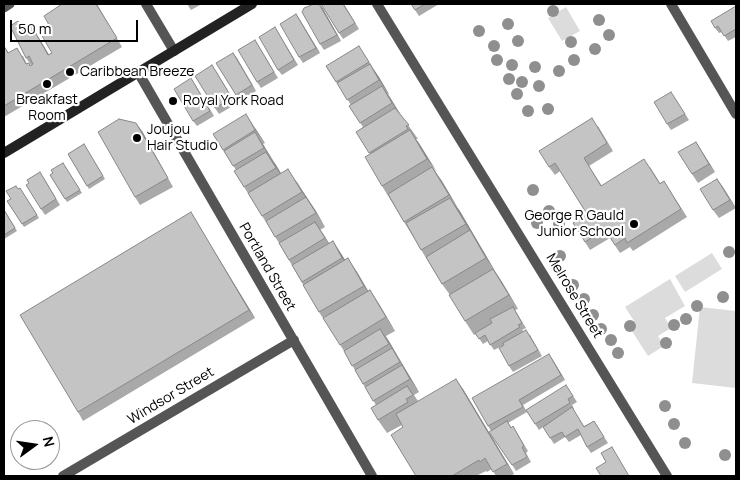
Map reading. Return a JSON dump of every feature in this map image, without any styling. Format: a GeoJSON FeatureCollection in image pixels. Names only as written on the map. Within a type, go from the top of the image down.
{"type":"FeatureCollection","features":[{"type":"Feature","properties":{"kind":"main road"},"geometry":{"type":"LineString","coordinates":[[4,153],[252,4]]}},
{"type":"Feature","properties":{"kind":"street"},"geometry":{"type":"LineString","coordinates":[[146,4],[174,51]]}},
{"type":"Feature","properties":{"kind":"street","name":"Melrose Street"},"geometry":{"type":"LineString","coordinates":[[377,4],[667,476]]}},
{"type":"Feature","properties":{"kind":"street"},"geometry":{"type":"LineString","coordinates":[[671,4],[736,114]]}},
{"type":"Feature","properties":{"kind":"street","name":"Portland Street"},"geometry":{"type":"LineString","coordinates":[[138,72],[372,476]]}},
{"type":"Feature","properties":{"kind":"street","name":"Windsor Street"},"geometry":{"type":"LineString","coordinates":[[63,476],[294,340]]}},
{"type":"Feature","properties":{"kind":"lane"},"geometry":{"type":"LineString","coordinates":[[4,8],[10,4]]}},
{"type":"Feature","properties":{"kind":"shaded area"},"geometry":{"type":"Polygon","coordinates":[[[566,7],[580,31],[562,41],[548,18],[566,7]]]}},
{"type":"Feature","properties":{"kind":"shaded area"},"geometry":{"type":"Polygon","coordinates":[[[712,253],[722,269],[685,292],[675,276],[712,253]]]}},
{"type":"Feature","properties":{"kind":"shaded area"},"geometry":{"type":"Polygon","coordinates":[[[670,279],[685,306],[665,318],[671,328],[658,336],[664,346],[648,356],[630,328],[636,324],[625,307],[670,279]]]}},
{"type":"Feature","properties":{"kind":"shaded area"},"geometry":{"type":"Polygon","coordinates":[[[700,307],[736,311],[736,388],[692,383],[700,307]]]}},
{"type":"Feature","properties":{"kind":"building"},"geometry":{"type":"Polygon","coordinates":[[[62,4],[96,4],[117,38],[4,106],[4,46],[8,53],[17,48],[26,64],[29,63],[30,66],[33,64],[29,56],[26,58],[10,26],[18,21],[23,29],[31,25],[48,55],[52,53],[42,36],[46,34],[43,29],[49,25],[44,16],[62,4]]]}},
{"type":"Feature","properties":{"kind":"building"},"geometry":{"type":"Polygon","coordinates":[[[319,4],[337,35],[320,44],[302,12],[304,8],[319,4]]]}},
{"type":"Feature","properties":{"kind":"building"},"geometry":{"type":"Polygon","coordinates":[[[321,4],[343,4],[355,23],[339,33],[321,4]]]}},
{"type":"Feature","properties":{"kind":"building"},"geometry":{"type":"Polygon","coordinates":[[[411,4],[425,4],[415,10],[411,4]]]}},
{"type":"Feature","properties":{"kind":"building"},"geometry":{"type":"Polygon","coordinates":[[[736,6],[736,29],[724,36],[718,26],[715,28],[711,21],[736,6]]]}},
{"type":"Feature","properties":{"kind":"building"},"geometry":{"type":"Polygon","coordinates":[[[296,14],[316,48],[299,57],[280,24],[296,14]]]}},
{"type":"Feature","properties":{"kind":"building"},"geometry":{"type":"Polygon","coordinates":[[[275,27],[294,60],[278,70],[259,37],[275,27]]]}},
{"type":"Feature","properties":{"kind":"building"},"geometry":{"type":"Polygon","coordinates":[[[255,40],[274,72],[257,82],[238,50],[255,40]]]}},
{"type":"Feature","properties":{"kind":"building"},"geometry":{"type":"Polygon","coordinates":[[[359,46],[369,62],[336,82],[326,66],[359,46]]]}},
{"type":"Feature","properties":{"kind":"building"},"geometry":{"type":"Polygon","coordinates":[[[233,53],[252,85],[236,95],[216,63],[233,53]]]}},
{"type":"Feature","properties":{"kind":"building"},"geometry":{"type":"Polygon","coordinates":[[[370,64],[379,80],[347,100],[337,83],[370,64]]]}},
{"type":"Feature","properties":{"kind":"building"},"geometry":{"type":"Polygon","coordinates":[[[212,65],[232,98],[215,108],[195,76],[212,65]]]}},
{"type":"Feature","properties":{"kind":"building"},"geometry":{"type":"Polygon","coordinates":[[[191,78],[210,111],[193,121],[174,89],[191,78]]]}},
{"type":"Feature","properties":{"kind":"building"},"geometry":{"type":"Polygon","coordinates":[[[382,86],[392,103],[360,123],[349,106],[382,86]]]}},
{"type":"Feature","properties":{"kind":"building"},"geometry":{"type":"Polygon","coordinates":[[[671,92],[685,114],[667,124],[654,102],[671,92]]]}},
{"type":"Feature","properties":{"kind":"building"},"geometry":{"type":"Polygon","coordinates":[[[395,108],[409,125],[406,126],[408,129],[369,153],[356,132],[395,108]]]}},
{"type":"Feature","properties":{"kind":"building"},"geometry":{"type":"Polygon","coordinates":[[[246,114],[255,130],[223,150],[213,134],[246,114]]]}},
{"type":"Feature","properties":{"kind":"building"},"geometry":{"type":"Polygon","coordinates":[[[592,118],[607,143],[584,158],[601,186],[644,159],[660,184],[664,181],[681,209],[627,243],[625,238],[615,245],[605,229],[585,242],[573,223],[587,214],[555,163],[549,167],[539,151],[592,118]]]}},
{"type":"Feature","properties":{"kind":"building"},"geometry":{"type":"Polygon","coordinates":[[[119,119],[136,123],[168,178],[135,197],[98,132],[119,119]]]}},
{"type":"Feature","properties":{"kind":"building"},"geometry":{"type":"Polygon","coordinates":[[[410,130],[427,159],[382,186],[365,157],[410,130]]]}},
{"type":"Feature","properties":{"kind":"building"},"geometry":{"type":"Polygon","coordinates":[[[255,132],[264,148],[233,166],[224,151],[255,132]]]}},
{"type":"Feature","properties":{"kind":"building"},"geometry":{"type":"Polygon","coordinates":[[[696,142],[709,164],[692,174],[678,152],[696,142]]]}},
{"type":"Feature","properties":{"kind":"building"},"geometry":{"type":"Polygon","coordinates":[[[84,144],[103,176],[87,186],[68,154],[84,144]]]}},
{"type":"Feature","properties":{"kind":"building"},"geometry":{"type":"Polygon","coordinates":[[[266,152],[276,168],[244,187],[234,171],[266,152]]]}},
{"type":"Feature","properties":{"kind":"building"},"geometry":{"type":"Polygon","coordinates":[[[63,163],[80,190],[65,199],[50,175],[53,173],[51,170],[63,163]]]}},
{"type":"Feature","properties":{"kind":"building"},"geometry":{"type":"Polygon","coordinates":[[[432,167],[449,195],[404,222],[388,194],[432,167]]]}},
{"type":"Feature","properties":{"kind":"building"},"geometry":{"type":"Polygon","coordinates":[[[288,169],[302,192],[262,216],[248,193],[288,169]]]}},
{"type":"Feature","properties":{"kind":"building"},"geometry":{"type":"Polygon","coordinates":[[[40,172],[56,199],[41,209],[26,185],[29,183],[27,180],[40,172]]]}},
{"type":"Feature","properties":{"kind":"building"},"geometry":{"type":"Polygon","coordinates":[[[717,179],[730,200],[713,210],[700,189],[717,179]]]}},
{"type":"Feature","properties":{"kind":"building"},"geometry":{"type":"Polygon","coordinates":[[[16,186],[18,189],[20,188],[37,215],[22,224],[7,201],[11,199],[6,191],[16,186]]]}},
{"type":"Feature","properties":{"kind":"building"},"geometry":{"type":"Polygon","coordinates":[[[306,197],[316,213],[275,237],[266,221],[306,197]]]}},
{"type":"Feature","properties":{"kind":"building"},"geometry":{"type":"Polygon","coordinates":[[[450,198],[466,224],[421,250],[406,223],[450,198]]]}},
{"type":"Feature","properties":{"kind":"building"},"geometry":{"type":"Polygon","coordinates":[[[4,210],[15,228],[4,235],[4,210]]]}},
{"type":"Feature","properties":{"kind":"building"},"geometry":{"type":"Polygon","coordinates":[[[191,212],[249,310],[78,412],[20,315],[191,212]]]}},
{"type":"Feature","properties":{"kind":"building"},"geometry":{"type":"Polygon","coordinates":[[[315,222],[325,238],[289,260],[279,243],[315,222]]]}},
{"type":"Feature","properties":{"kind":"building"},"geometry":{"type":"Polygon","coordinates":[[[470,230],[486,258],[442,284],[426,257],[470,230]]]}},
{"type":"Feature","properties":{"kind":"building"},"geometry":{"type":"Polygon","coordinates":[[[333,241],[342,258],[302,282],[292,265],[333,241]]]}},
{"type":"Feature","properties":{"kind":"building"},"geometry":{"type":"Polygon","coordinates":[[[348,258],[364,286],[319,312],[303,285],[348,258]]]}},
{"type":"Feature","properties":{"kind":"building"},"geometry":{"type":"Polygon","coordinates":[[[493,269],[509,295],[465,321],[449,295],[493,269]]]}},
{"type":"Feature","properties":{"kind":"building"},"geometry":{"type":"Polygon","coordinates":[[[370,290],[386,317],[340,345],[323,318],[370,290]]]}},
{"type":"Feature","properties":{"kind":"building"},"geometry":{"type":"Polygon","coordinates":[[[513,307],[522,323],[518,325],[520,327],[490,345],[485,335],[479,339],[475,333],[492,323],[490,319],[513,307]]]}},
{"type":"Feature","properties":{"kind":"building"},"geometry":{"type":"Polygon","coordinates":[[[380,329],[389,344],[352,366],[344,351],[380,329]]]}},
{"type":"Feature","properties":{"kind":"building"},"geometry":{"type":"Polygon","coordinates":[[[526,330],[538,350],[509,366],[499,348],[504,345],[503,343],[526,330]]]}},
{"type":"Feature","properties":{"kind":"building"},"geometry":{"type":"Polygon","coordinates":[[[392,348],[400,362],[363,384],[355,370],[392,348]]]}},
{"type":"Feature","properties":{"kind":"building"},"geometry":{"type":"Polygon","coordinates":[[[549,354],[561,375],[519,400],[523,407],[488,426],[472,398],[549,354]]]}},
{"type":"Feature","properties":{"kind":"building"},"geometry":{"type":"Polygon","coordinates":[[[402,365],[410,379],[373,401],[365,387],[402,365]]]}},
{"type":"Feature","properties":{"kind":"building"},"geometry":{"type":"Polygon","coordinates":[[[456,379],[507,464],[493,472],[485,458],[452,476],[416,476],[391,435],[403,427],[396,414],[456,379]]]}},
{"type":"Feature","properties":{"kind":"building"},"geometry":{"type":"Polygon","coordinates":[[[566,385],[573,396],[568,399],[570,403],[535,424],[526,410],[566,385]]]}},
{"type":"Feature","properties":{"kind":"building"},"geometry":{"type":"Polygon","coordinates":[[[407,386],[413,395],[406,399],[408,402],[378,420],[371,408],[407,386]]]}},
{"type":"Feature","properties":{"kind":"building"},"geometry":{"type":"Polygon","coordinates":[[[572,407],[584,427],[594,421],[604,437],[587,447],[578,429],[565,437],[562,432],[550,438],[543,427],[572,407]]]}},
{"type":"Feature","properties":{"kind":"building"},"geometry":{"type":"Polygon","coordinates":[[[507,421],[511,428],[513,426],[524,446],[522,447],[527,457],[512,465],[489,432],[507,421]]]}},
{"type":"Feature","properties":{"kind":"building"},"geometry":{"type":"Polygon","coordinates":[[[612,447],[629,476],[601,476],[596,468],[606,462],[601,453],[612,447]]]}},
{"type":"Feature","properties":{"kind":"place","name":"Caribbean Breeze"},"geometry":{"type":"Point","coordinates":[70,72]}},
{"type":"Feature","properties":{"kind":"place","name":"Breakfast Room"},"geometry":{"type":"Point","coordinates":[47,84]}},
{"type":"Feature","properties":{"kind":"place","name":"Royal York Road"},"geometry":{"type":"Point","coordinates":[173,101]}},
{"type":"Feature","properties":{"kind":"place","name":"Joujou Hair Studio"},"geometry":{"type":"Point","coordinates":[137,138]}},
{"type":"Feature","properties":{"kind":"place","name":"George R Gauld Junior School"},"geometry":{"type":"Point","coordinates":[634,224]}}]}
